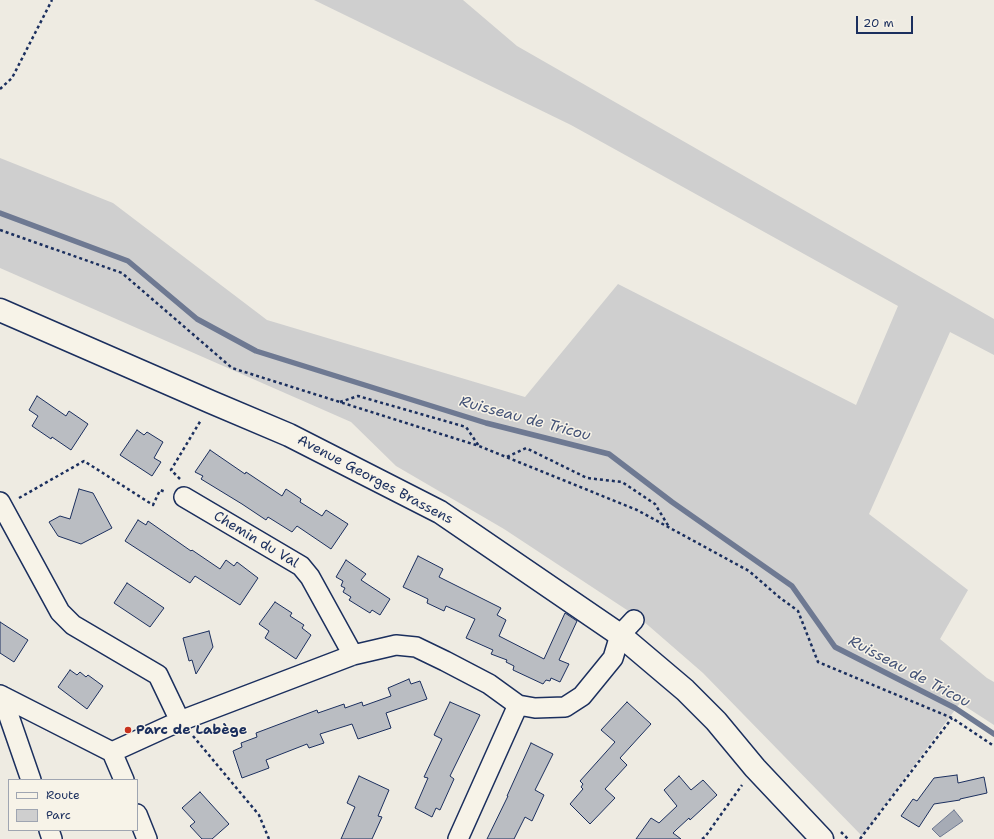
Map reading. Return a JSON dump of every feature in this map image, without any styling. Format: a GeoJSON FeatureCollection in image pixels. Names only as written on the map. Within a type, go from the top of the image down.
{"type":"FeatureCollection","features":[{"type":"Feature","properties":{"kind":"street","name":"Avenue Georges Brassens"},"geometry":{"type":"LineString","coordinates":[[0,310],[289,435],[440,512],[627,627],[685,690],[711,715],[755,768],[822,839]]}},
{"type":"Feature","properties":{"kind":"street","name":"Chemin du Val"},"geometry":{"type":"LineString","coordinates":[[184,497],[301,566],[310,577],[353,654]]}},
{"type":"Feature","properties":{"kind":"street"},"geometry":{"type":"LineString","coordinates":[[1,504],[60,612],[73,625],[158,675],[180,721]]}},
{"type":"Feature","properties":{"kind":"street"},"geometry":{"type":"LineString","coordinates":[[112,752],[180,721],[353,654],[396,645],[416,647],[489,684],[518,705],[535,708],[565,707],[582,696],[613,658],[627,627]]}},
{"type":"Feature","properties":{"kind":"street"},"geometry":{"type":"LineString","coordinates":[[1,696],[112,752],[124,779]]}},
{"type":"Feature","properties":{"kind":"street"},"geometry":{"type":"LineString","coordinates":[[1,696],[31,779]]}},
{"type":"Feature","properties":{"kind":"street"},"geometry":{"type":"LineString","coordinates":[[458,839],[518,705]]}},
{"type":"Feature","properties":{"kind":"street"},"geometry":{"type":"LineString","coordinates":[[138,816],[147,839]]}},
{"type":"Feature","properties":{"kind":"path"},"geometry":{"type":"LineString","coordinates":[[0,90],[12,78],[52,0]]}},
{"type":"Feature","properties":{"kind":"path"},"geometry":{"type":"LineString","coordinates":[[0,230],[122,273],[232,368],[479,446],[637,510],[749,571],[798,611],[818,662],[952,718],[994,746]]}},
{"type":"Feature","properties":{"kind":"path"},"geometry":{"type":"LineString","coordinates":[[339,402],[358,396],[466,427],[479,446]]}},
{"type":"Feature","properties":{"kind":"path"},"geometry":{"type":"LineString","coordinates":[[1,504],[84,461],[153,505],[160,490],[184,497],[184,482],[171,470],[211,402]]}},
{"type":"Feature","properties":{"kind":"path"},"geometry":{"type":"LineString","coordinates":[[507,457],[526,448],[587,478],[622,482],[655,504],[669,527]]}},
{"type":"Feature","properties":{"kind":"path"},"geometry":{"type":"LineString","coordinates":[[860,839],[952,718]]}},
{"type":"Feature","properties":{"kind":"path"},"geometry":{"type":"LineString","coordinates":[[180,721],[259,815],[269,839]]}},
{"type":"Feature","properties":{"kind":"path"},"geometry":{"type":"LineString","coordinates":[[702,839],[705,837],[755,768]]}},
{"type":"Feature","properties":{"kind":"green space"},"geometry":{"type":"Polygon","coordinates":[[[314,0],[463,0],[517,46],[994,319],[994,355],[950,332],[869,514],[968,590],[940,639],[987,678],[994,682],[994,725],[960,703],[862,836],[703,673],[642,620],[643,617],[637,612],[633,614],[504,529],[396,466],[351,422],[0,268],[0,158],[113,203],[267,320],[525,397],[618,284],[856,405],[898,306],[571,125],[314,0]]]}},
{"type":"Feature","properties":{"kind":"shaded area"},"geometry":{"type":"Polygon","coordinates":[[[954,810],[963,821],[940,837],[932,829],[954,810]]]}},
{"type":"Feature","properties":{"kind":"building"},"geometry":{"type":"Polygon","coordinates":[[[37,396],[66,416],[69,411],[88,424],[71,450],[32,426],[38,416],[29,410],[37,396]]]}},
{"type":"Feature","properties":{"kind":"building"},"geometry":{"type":"Polygon","coordinates":[[[137,430],[144,435],[147,432],[163,442],[154,458],[161,462],[152,476],[120,455],[137,430]]]}},
{"type":"Feature","properties":{"kind":"building"},"geometry":{"type":"Polygon","coordinates":[[[210,450],[245,474],[246,472],[282,496],[286,489],[301,499],[300,502],[322,516],[326,510],[348,524],[331,549],[297,526],[292,532],[268,517],[266,520],[201,479],[203,476],[195,472],[210,450]]]}},
{"type":"Feature","properties":{"kind":"building"},"geometry":{"type":"Polygon","coordinates":[[[79,489],[93,493],[112,528],[81,544],[58,536],[49,522],[60,516],[70,519],[79,489]]]}},
{"type":"Feature","properties":{"kind":"building"},"geometry":{"type":"Polygon","coordinates":[[[138,520],[146,525],[148,521],[220,569],[226,560],[234,566],[237,562],[258,578],[240,605],[195,576],[190,583],[125,541],[138,520]]]}},
{"type":"Feature","properties":{"kind":"building"},"geometry":{"type":"Polygon","coordinates":[[[418,556],[443,569],[439,577],[501,608],[497,615],[506,620],[499,636],[544,659],[565,613],[577,621],[559,660],[569,664],[560,682],[551,678],[550,681],[546,680],[543,684],[513,670],[514,666],[506,662],[507,660],[491,654],[493,650],[466,638],[475,619],[446,606],[444,611],[427,603],[428,599],[403,587],[418,556]]]}},
{"type":"Feature","properties":{"kind":"building"},"geometry":{"type":"Polygon","coordinates":[[[346,560],[366,574],[361,580],[390,599],[380,615],[372,610],[370,613],[349,600],[351,597],[343,592],[345,588],[341,586],[343,581],[336,577],[346,560]]]}},
{"type":"Feature","properties":{"kind":"building"},"geometry":{"type":"Polygon","coordinates":[[[127,583],[164,608],[150,627],[114,603],[127,583]]]}},
{"type":"Feature","properties":{"kind":"building"},"geometry":{"type":"Polygon","coordinates":[[[275,602],[292,613],[290,616],[304,625],[302,628],[311,635],[296,659],[265,638],[269,631],[259,624],[275,602]]]}},
{"type":"Feature","properties":{"kind":"building"},"geometry":{"type":"Polygon","coordinates":[[[0,622],[28,640],[14,662],[0,653],[0,622]]]}},
{"type":"Feature","properties":{"kind":"building"},"geometry":{"type":"Polygon","coordinates":[[[209,631],[213,647],[196,674],[192,660],[189,661],[183,638],[209,631]]]}},
{"type":"Feature","properties":{"kind":"building"},"geometry":{"type":"Polygon","coordinates":[[[70,670],[77,675],[80,672],[86,677],[88,675],[103,686],[87,709],[58,687],[70,670]]]}},
{"type":"Feature","properties":{"kind":"building"},"geometry":{"type":"Polygon","coordinates":[[[409,679],[411,684],[420,681],[427,699],[386,713],[391,728],[358,739],[352,724],[320,734],[324,743],[309,748],[307,744],[266,760],[269,768],[242,778],[233,751],[242,747],[241,743],[257,737],[256,733],[317,710],[318,713],[344,704],[345,708],[362,702],[363,706],[391,696],[388,688],[409,679]]]}},
{"type":"Feature","properties":{"kind":"building"},"geometry":{"type":"Polygon","coordinates":[[[450,702],[480,715],[450,776],[454,779],[440,810],[436,808],[432,817],[415,808],[428,778],[424,777],[442,739],[434,735],[450,702]]]}},
{"type":"Feature","properties":{"kind":"building"},"geometry":{"type":"Polygon","coordinates":[[[627,702],[651,724],[620,758],[627,765],[605,789],[615,798],[590,824],[570,804],[583,789],[581,787],[583,784],[580,781],[615,742],[601,730],[627,702]]]}},
{"type":"Feature","properties":{"kind":"building"},"geometry":{"type":"Polygon","coordinates":[[[531,743],[553,754],[535,790],[544,795],[532,821],[525,817],[514,839],[487,839],[508,796],[531,743]]]}},
{"type":"Feature","properties":{"kind":"building"},"geometry":{"type":"Polygon","coordinates":[[[957,775],[958,783],[984,777],[987,793],[960,800],[934,804],[919,827],[901,816],[913,799],[917,801],[934,778],[957,775]]]}},
{"type":"Feature","properties":{"kind":"building"},"geometry":{"type":"Polygon","coordinates":[[[359,776],[389,790],[378,816],[382,817],[372,839],[341,839],[355,807],[347,803],[359,776]]]}},
{"type":"Feature","properties":{"kind":"building"},"geometry":{"type":"Polygon","coordinates":[[[679,776],[691,790],[703,780],[717,795],[690,820],[689,818],[673,833],[681,839],[636,839],[651,818],[659,823],[677,806],[664,790],[679,776]]]}},
{"type":"Feature","properties":{"kind":"building"},"geometry":{"type":"Polygon","coordinates":[[[200,792],[229,824],[212,839],[202,839],[190,826],[195,822],[182,808],[200,792]]]}},
{"type":"Feature","properties":{"kind":"waterway","name":"Ruisseau de Tricou"},"geometry":{"type":"LineString","coordinates":[[0,213],[128,261],[197,319],[256,351],[486,423],[609,454],[672,502],[792,586],[835,647],[955,708],[994,734]]}},
{"type":"Feature","properties":{"kind":"place","name":"Parc de Labège"},"geometry":{"type":"Point","coordinates":[128,730]}}]}
